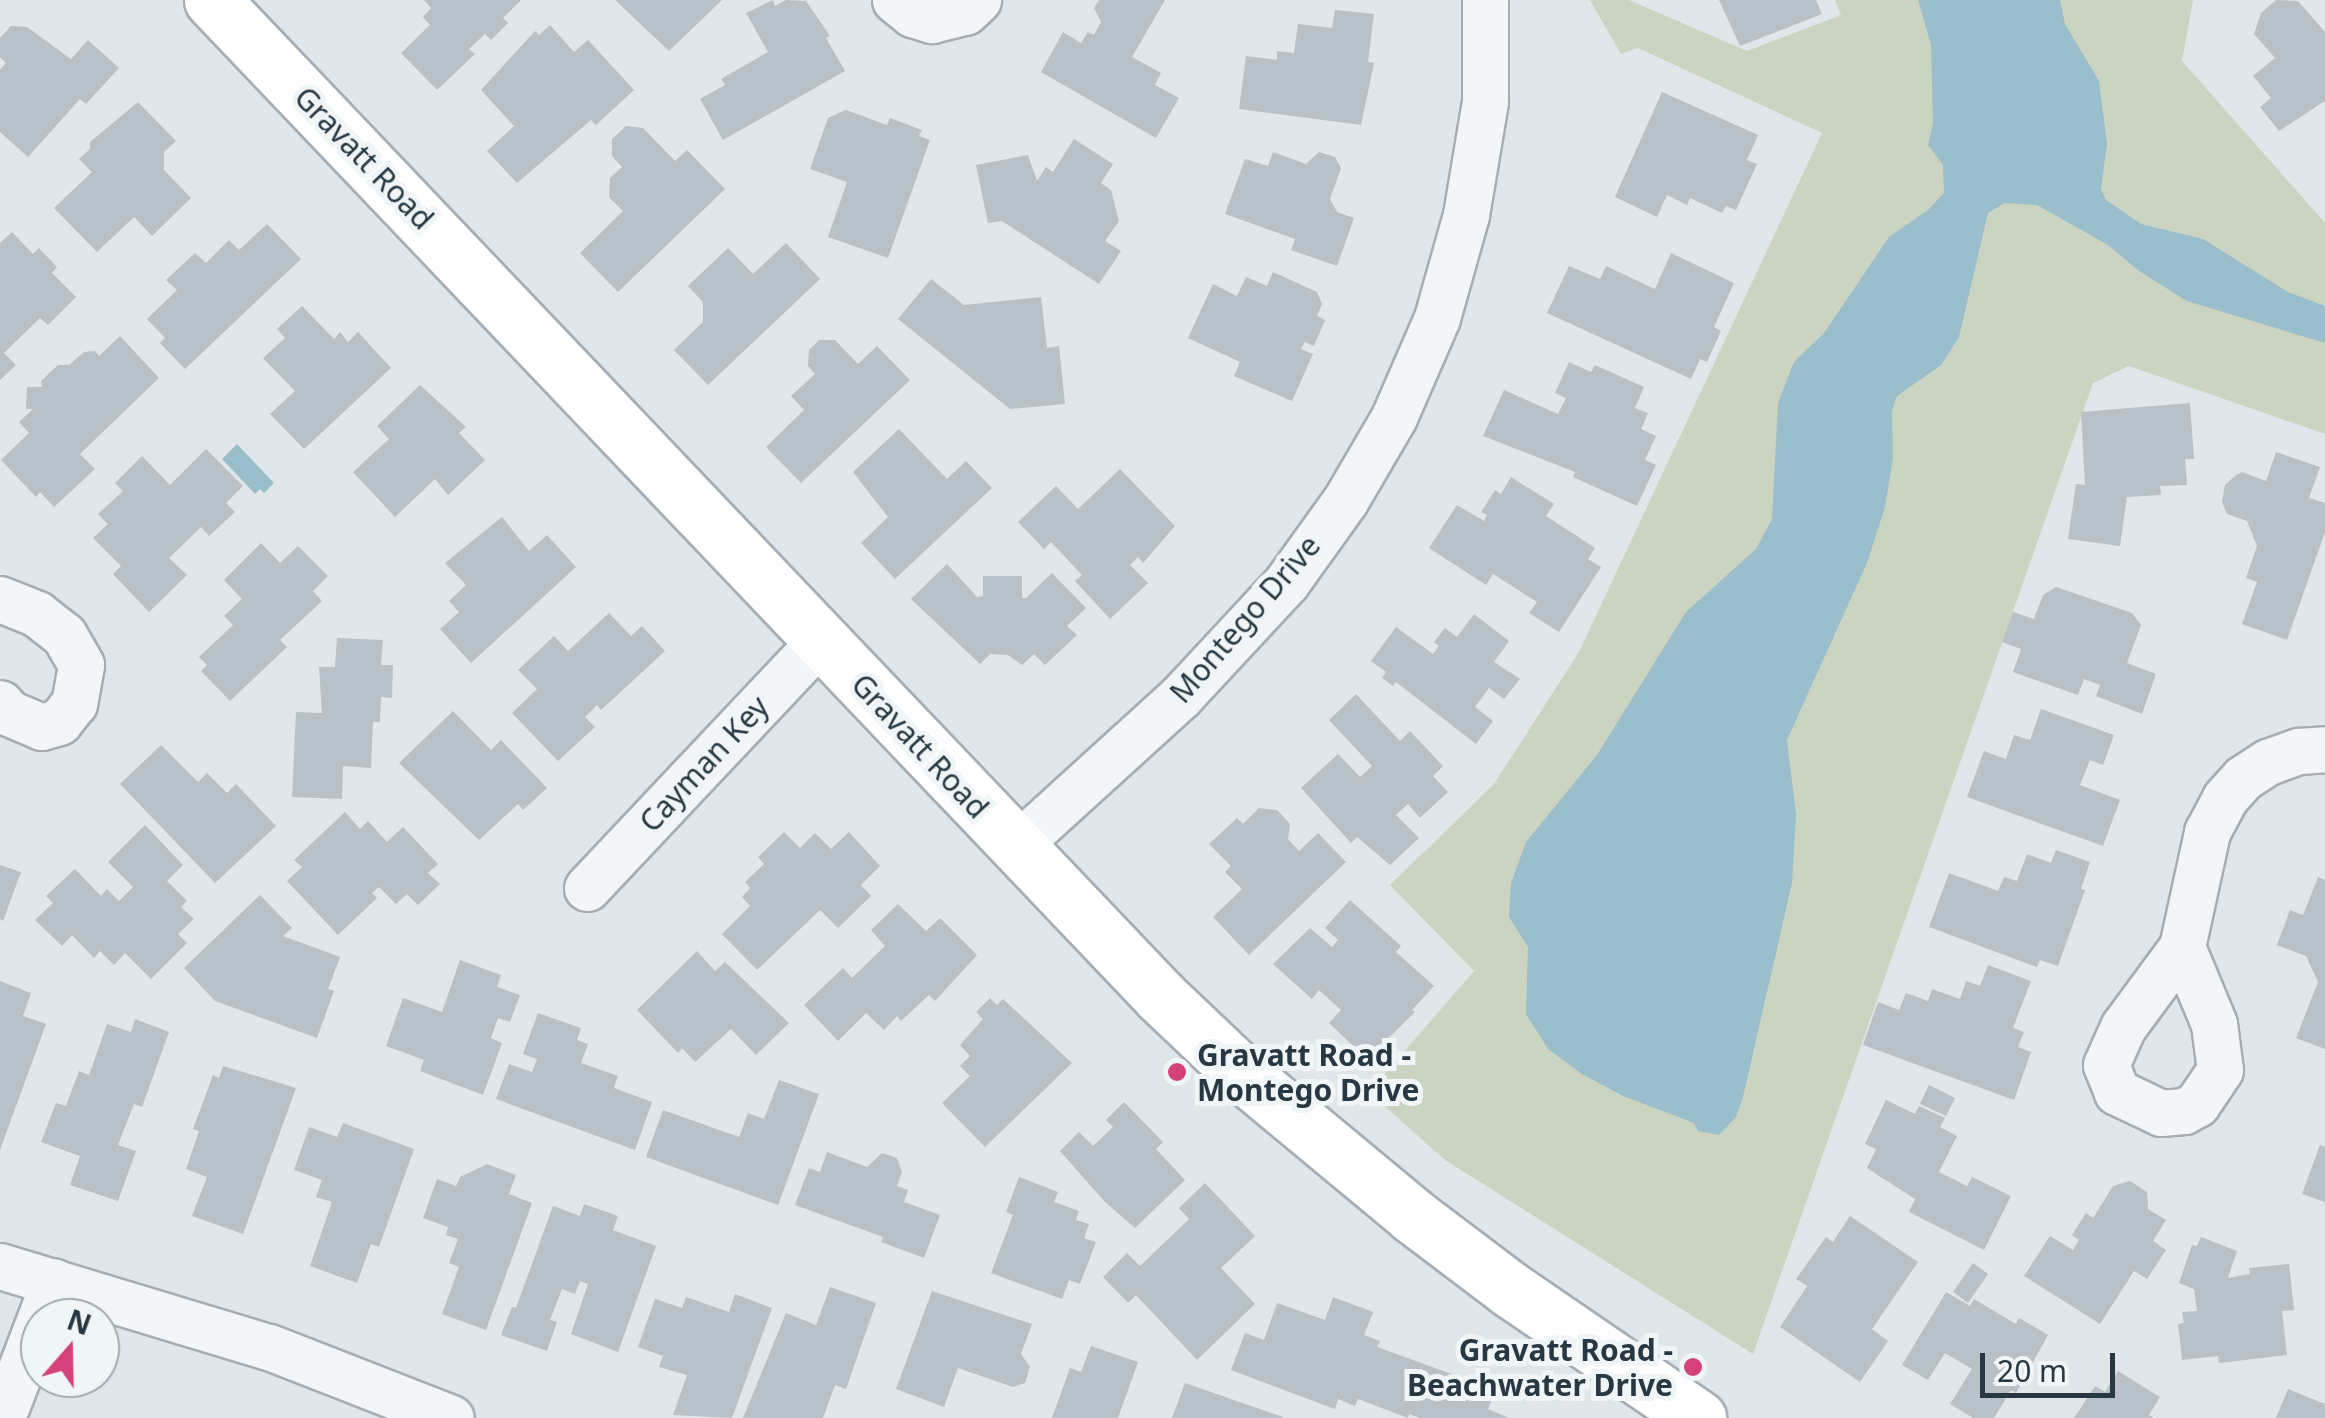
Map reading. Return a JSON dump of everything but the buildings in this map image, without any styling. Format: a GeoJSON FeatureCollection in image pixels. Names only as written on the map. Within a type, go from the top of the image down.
{"type":"FeatureCollection","features":[{"type":"Feature","properties":{"kind":"street"},"geometry":{"type":"LineString","coordinates":[[895,0],[912,14],[932,20],[965,12],[978,0]]}},
{"type":"Feature","properties":{"kind":"street","name":"Montego Drive"},"geometry":{"type":"LineString","coordinates":[[1016,846],[1180,697],[1286,583],[1345,501],[1394,417],[1437,318],[1466,214],[1484,101],[1486,0]]}},
{"type":"Feature","properties":{"kind":"street","name":"Gravatt Road"},"geometry":{"type":"LineString","coordinates":[[214,1],[1161,997],[1324,1144],[1510,1290],[1697,1418]]}},
{"type":"Feature","properties":{"kind":"street"},"geometry":{"type":"LineString","coordinates":[[0,599],[36,614],[64,635],[81,665],[74,703],[59,722],[42,727],[9,713],[0,703]]}},
{"type":"Feature","properties":{"kind":"street","name":"Cayman Key"},"geometry":{"type":"LineString","coordinates":[[587,888],[820,640]]}},
{"type":"Feature","properties":{"kind":"street"},"geometry":{"type":"LineString","coordinates":[[2182,947],[2207,832],[2225,798],[2243,778],[2268,762],[2298,751],[2325,749]]}},
{"type":"Feature","properties":{"kind":"street"},"geometry":{"type":"LineString","coordinates":[[0,1266],[268,1347],[450,1418]]}},
{"type":"Feature","properties":{"kind":"street"},"geometry":{"type":"LineString","coordinates":[[2,1418],[54,1282]]}},
{"type":"Feature","properties":{"kind":"green space"},"geometry":{"type":"Polygon","coordinates":[[[1590,0],[1629,0],[1747,51],[1841,15],[1835,0],[2193,0],[2182,61],[2325,223],[2325,434],[2129,366],[2093,383],[1753,1354],[1445,1160],[1369,1092],[1474,971],[1390,885],[1494,784],[1579,652],[1822,133],[1638,48],[1621,54],[1590,0]]]}},
{"type":"Feature","properties":{"kind":"water"},"geometry":{"type":"Polygon","coordinates":[[[1918,0],[2060,0],[2065,24],[2099,81],[2107,144],[2101,189],[2106,200],[2141,224],[2203,239],[2288,292],[2325,306],[2325,343],[2187,301],[2139,271],[2108,245],[2037,205],[2005,203],[1988,213],[1959,337],[1941,365],[1897,396],[1892,411],[1893,458],[1885,507],[1867,563],[1787,740],[1796,814],[1792,883],[1743,1097],[1736,1117],[1719,1135],[1698,1131],[1694,1123],[1623,1096],[1582,1074],[1548,1049],[1526,1014],[1528,947],[1509,917],[1511,883],[1526,842],[1597,755],[1686,612],[1756,549],[1772,519],[1778,403],[1794,362],[1824,333],[1889,237],[1928,210],[1944,193],[1943,165],[1928,145],[1933,123],[1931,45],[1918,0]]]}},
{"type":"Feature","properties":{"kind":"water"},"geometry":{"type":"Polygon","coordinates":[[[237,444],[274,483],[264,493],[260,489],[255,494],[222,459],[237,444]]]}},
{"type":"Feature","properties":{"kind":"place","name":"Gravatt Road - Montego Drive"},"geometry":{"type":"Point","coordinates":[1177,1072]}},
{"type":"Feature","properties":{"kind":"place","name":"Gravatt Road - Beachwater Drive"},"geometry":{"type":"Point","coordinates":[1693,1367]}}]}
